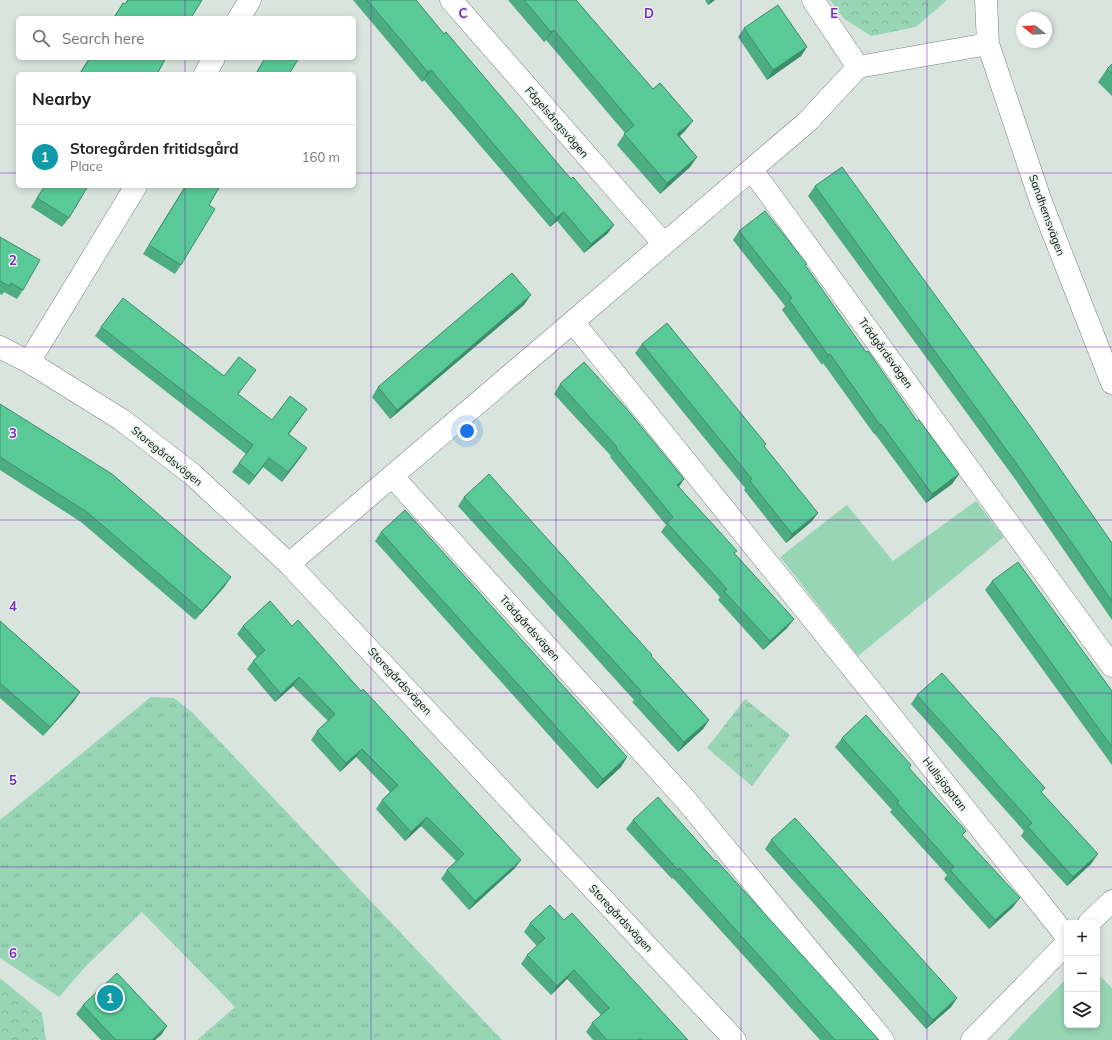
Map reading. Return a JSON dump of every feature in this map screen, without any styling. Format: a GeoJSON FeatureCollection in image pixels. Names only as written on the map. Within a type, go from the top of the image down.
{"type":"FeatureCollection","features":[{"type":"Feature","properties":{"kind":"street"},"geometry":{"type":"LineString","coordinates":[[240,16],[250,0]]}},
{"type":"Feature","properties":{"kind":"street","name":"Fågelsångsvägen"},"geometry":{"type":"LineString","coordinates":[[451,0],[664,244]]}},
{"type":"Feature","properties":{"kind":"street"},"geometry":{"type":"LineString","coordinates":[[813,0],[858,67]]}},
{"type":"Feature","properties":{"kind":"street","name":"Sandhemsvägen"},"geometry":{"type":"LineString","coordinates":[[986,0],[988,44],[1041,202],[1112,383]]}},
{"type":"Feature","properties":{"kind":"street"},"geometry":{"type":"LineString","coordinates":[[289,564],[808,122],[858,67],[988,44]]}},
{"type":"Feature","properties":{"kind":"street"},"geometry":{"type":"LineString","coordinates":[[206,72],[213,60]]}},
{"type":"Feature","properties":{"kind":"street","name":"Trädgårdsvägen"},"geometry":{"type":"LineString","coordinates":[[752,170],[1112,666]]}},
{"type":"Feature","properties":{"kind":"street"},"geometry":{"type":"LineString","coordinates":[[29,362],[135,188]]}},
{"type":"Feature","properties":{"kind":"street","name":"Hullsjögatan"},"geometry":{"type":"LineString","coordinates":[[574,322],[1064,934]]}},
{"type":"Feature","properties":{"kind":"street","name":"Storegårdsvägen"},"geometry":{"type":"LineString","coordinates":[[0,347],[29,362],[122,420],[192,474],[289,564],[735,1040]]}},
{"type":"Feature","properties":{"kind":"street","name":"Trädgårdsvägen"},"geometry":{"type":"LineString","coordinates":[[393,477],[667,779],[883,1040]]}},
{"type":"Feature","properties":{"kind":"street"},"geometry":{"type":"LineString","coordinates":[[1092,920],[1112,901]]}},
{"type":"Feature","properties":{"kind":"street"},"geometry":{"type":"LineString","coordinates":[[972,1040],[1064,947]]}},
{"type":"Feature","properties":{"kind":"green space"},"geometry":{"type":"Polygon","coordinates":[[[830,0],[947,0],[916,27],[871,36],[843,18],[830,0]]]}},
{"type":"Feature","properties":{"kind":"green space"},"geometry":{"type":"Polygon","coordinates":[[[976,501],[1004,537],[858,656],[780,557],[847,505],[893,561],[976,501]]]}},
{"type":"Feature","properties":{"kind":"green space"},"geometry":{"type":"Polygon","coordinates":[[[151,697],[174,698],[193,713],[502,1040],[197,1040],[235,1007],[142,912],[86,966],[59,997],[0,958],[0,820],[151,697]]]}},
{"type":"Feature","properties":{"kind":"green space"},"geometry":{"type":"Polygon","coordinates":[[[745,699],[790,735],[752,786],[707,748],[745,699]]]}},
{"type":"Feature","properties":{"kind":"green space"},"geometry":{"type":"Polygon","coordinates":[[[1100,976],[1112,988],[1112,1040],[1007,1040],[1064,981],[1064,1028],[1100,1028],[1100,976]]]}},
{"type":"Feature","properties":{"kind":"green space"},"geometry":{"type":"Polygon","coordinates":[[[0,978],[42,1013],[46,1040],[0,1040],[0,978]]]}},
{"type":"Feature","properties":{"kind":"building"},"geometry":{"type":"Polygon","coordinates":[[[128,0],[202,0],[192,16],[115,16],[123,3],[125,4],[128,0]]]}},
{"type":"Feature","properties":{"kind":"building"},"geometry":{"type":"Polygon","coordinates":[[[367,0],[416,0],[444,34],[446,32],[571,179],[573,177],[614,225],[591,244],[564,212],[556,218],[431,70],[428,72],[367,0]]]}},
{"type":"Feature","properties":{"kind":"building"},"geometry":{"type":"Polygon","coordinates":[[[524,0],[576,0],[653,89],[660,83],[693,121],[677,134],[697,157],[667,183],[624,134],[634,125],[554,30],[551,32],[524,0]]]}},
{"type":"Feature","properties":{"kind":"building"},"geometry":{"type":"Polygon","coordinates":[[[778,5],[807,47],[773,70],[744,28],[778,5]]]}},
{"type":"Feature","properties":{"kind":"building"},"geometry":{"type":"Polygon","coordinates":[[[89,60],[165,60],[158,72],[81,72],[89,60]]]}},
{"type":"Feature","properties":{"kind":"building"},"geometry":{"type":"Polygon","coordinates":[[[264,60],[298,60],[290,72],[257,72],[264,60]]]}},
{"type":"Feature","properties":{"kind":"building"},"geometry":{"type":"Polygon","coordinates":[[[1112,64],[1112,74],[1107,69],[1112,64]]]}},
{"type":"Feature","properties":{"kind":"building"},"geometry":{"type":"Polygon","coordinates":[[[842,167],[1033,430],[1112,543],[1112,601],[1021,470],[815,186],[842,167]]]}},
{"type":"Feature","properties":{"kind":"building"},"geometry":{"type":"Polygon","coordinates":[[[44,188],[87,188],[69,218],[37,198],[44,188]]]}},
{"type":"Feature","properties":{"kind":"building"},"geometry":{"type":"Polygon","coordinates":[[[185,188],[219,188],[209,205],[215,209],[181,265],[149,245],[185,188]]]}},
{"type":"Feature","properties":{"kind":"building"},"geometry":{"type":"Polygon","coordinates":[[[765,211],[807,264],[805,265],[866,352],[868,351],[917,421],[919,420],[959,474],[932,494],[881,424],[880,425],[830,354],[828,355],[789,300],[792,298],[739,231],[765,211]]]}},
{"type":"Feature","properties":{"kind":"building"},"geometry":{"type":"Polygon","coordinates":[[[0,237],[40,260],[23,290],[11,283],[9,286],[0,281],[0,237]]]}},
{"type":"Feature","properties":{"kind":"building"},"geometry":{"type":"Polygon","coordinates":[[[512,273],[531,295],[397,410],[378,387],[512,273]]]}},
{"type":"Feature","properties":{"kind":"building"},"geometry":{"type":"Polygon","coordinates":[[[123,298],[224,376],[239,357],[256,370],[238,394],[272,420],[290,396],[307,409],[288,434],[307,448],[288,472],[269,458],[255,476],[239,463],[253,445],[101,327],[123,298]]]}},
{"type":"Feature","properties":{"kind":"building"},"geometry":{"type":"Polygon","coordinates":[[[667,323],[766,444],[764,446],[818,513],[792,534],[750,481],[752,479],[642,344],[667,323]]]}},
{"type":"Feature","properties":{"kind":"building"},"geometry":{"type":"Polygon","coordinates":[[[584,362],[625,407],[684,479],[677,485],[737,551],[734,553],[794,619],[770,641],[724,591],[727,589],[667,523],[673,517],[616,448],[617,447],[560,384],[584,362]]]}},
{"type":"Feature","properties":{"kind":"building"},"geometry":{"type":"Polygon","coordinates":[[[0,404],[112,474],[231,577],[202,611],[87,512],[0,457],[0,404]]]}},
{"type":"Feature","properties":{"kind":"building"},"geometry":{"type":"Polygon","coordinates":[[[489,474],[709,720],[684,742],[639,693],[641,691],[464,497],[489,474]]]}},
{"type":"Feature","properties":{"kind":"building"},"geometry":{"type":"Polygon","coordinates":[[[405,510],[627,757],[603,779],[381,532],[405,510]]]}},
{"type":"Feature","properties":{"kind":"building"},"geometry":{"type":"Polygon","coordinates":[[[1018,562],[1112,691],[1112,747],[992,581],[1018,562]]]}},
{"type":"Feature","properties":{"kind":"building"},"geometry":{"type":"Polygon","coordinates":[[[270,601],[292,626],[298,620],[361,691],[363,689],[521,860],[475,901],[447,870],[464,854],[427,817],[411,832],[382,800],[398,785],[362,749],[346,763],[317,731],[335,714],[299,677],[281,694],[253,661],[265,650],[243,626],[270,601]]]}},
{"type":"Feature","properties":{"kind":"building"},"geometry":{"type":"Polygon","coordinates":[[[0,621],[80,692],[50,727],[0,683],[0,621]]]}},
{"type":"Feature","properties":{"kind":"building"},"geometry":{"type":"Polygon","coordinates":[[[942,673],[1045,788],[1041,792],[1098,854],[1073,877],[1028,827],[1032,823],[917,695],[942,673]]]}},
{"type":"Feature","properties":{"kind":"building"},"geometry":{"type":"Polygon","coordinates":[[[866,715],[911,765],[909,768],[966,831],[962,835],[1020,898],[995,920],[950,870],[954,867],[897,803],[899,801],[842,738],[866,715]]]}},
{"type":"Feature","properties":{"kind":"building"},"geometry":{"type":"Polygon","coordinates":[[[658,797],[879,1040],[835,1040],[680,868],[678,870],[633,820],[658,797]]]}},
{"type":"Feature","properties":{"kind":"building"},"geometry":{"type":"Polygon","coordinates":[[[795,818],[957,998],[933,1020],[771,840],[795,818]]]}},
{"type":"Feature","properties":{"kind":"building"},"geometry":{"type":"Polygon","coordinates":[[[550,905],[564,920],[572,913],[688,1040],[607,1040],[592,1023],[609,1008],[574,970],[557,986],[527,955],[545,938],[530,923],[550,905]]]}},
{"type":"Feature","properties":{"kind":"building"},"geometry":{"type":"Polygon","coordinates":[[[117,973],[167,1026],[152,1040],[116,1040],[83,1005],[117,973]]]}},
{"type":"Feature","properties":{"kind":"place","name":"Storegården fritidsgård"},"geometry":{"type":"Point","coordinates":[110,998]}}]}
